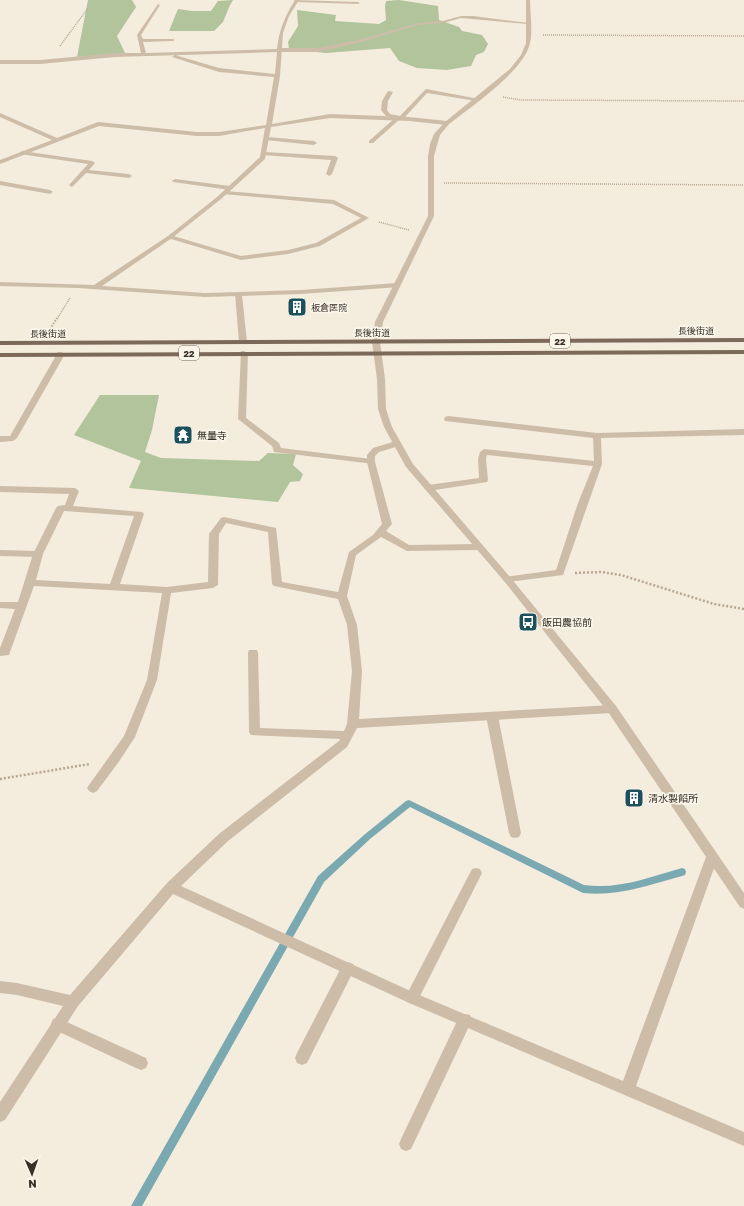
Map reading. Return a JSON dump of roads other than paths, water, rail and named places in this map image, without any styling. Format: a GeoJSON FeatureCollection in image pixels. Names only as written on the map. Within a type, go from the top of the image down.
{"type":"FeatureCollection","features":[{"type":"Feature","properties":{"kind":"main road","name":"長後街道"},"geometry":{"type":"LineString","coordinates":[[0,355],[244,353],[376,348],[744,340]]}},
{"type":"Feature","properties":{"kind":"main road","name":"長後街道"},"geometry":{"type":"LineString","coordinates":[[0,343],[244,342],[376,348],[744,352]]}},
{"type":"Feature","properties":{"kind":"street"},"geometry":{"type":"LineString","coordinates":[[528,0],[526,50],[519,61],[512,70],[447,123],[437,134],[433,144],[431,156],[431,216],[379,322],[376,348],[381,379],[382,409],[396,444],[409,465],[507,579],[612,709],[744,903]]}},
{"type":"Feature","properties":{"kind":"street"},"geometry":{"type":"LineString","coordinates":[[96,287],[170,237],[225,193],[264,158],[277,76],[281,33],[287,16],[296,1],[358,3]]}},
{"type":"Feature","properties":{"kind":"street"},"geometry":{"type":"LineString","coordinates":[[144,55],[140,35],[158,5]]}},
{"type":"Feature","properties":{"kind":"street"},"geometry":{"type":"LineString","coordinates":[[0,62],[52,61],[115,55],[165,55],[280,50],[319,50],[363,40],[418,24],[442,22],[461,17],[527,23]]}},
{"type":"Feature","properties":{"kind":"street"},"geometry":{"type":"LineString","coordinates":[[141,40],[173,40]]}},
{"type":"Feature","properties":{"kind":"street"},"geometry":{"type":"LineString","coordinates":[[165,55],[219,70],[277,76]]}},
{"type":"Feature","properties":{"kind":"street"},"geometry":{"type":"LineString","coordinates":[[371,142],[400,118],[426,91],[476,99]]}},
{"type":"Feature","properties":{"kind":"street"},"geometry":{"type":"LineString","coordinates":[[390,92],[385,101],[384,110],[388,115],[400,118]]}},
{"type":"Feature","properties":{"kind":"street"},"geometry":{"type":"LineString","coordinates":[[0,115],[57,140]]}},
{"type":"Feature","properties":{"kind":"street"},"geometry":{"type":"LineString","coordinates":[[0,162],[98,124],[197,134],[219,134],[295,122],[320,116],[400,118],[447,123]]}},
{"type":"Feature","properties":{"kind":"street"},"geometry":{"type":"LineString","coordinates":[[267,139],[314,143]]}},
{"type":"Feature","properties":{"kind":"street"},"geometry":{"type":"LineString","coordinates":[[22,153],[92,163],[72,185]]}},
{"type":"Feature","properties":{"kind":"street"},"geometry":{"type":"LineString","coordinates":[[264,154],[335,158],[329,174]]}},
{"type":"Feature","properties":{"kind":"street"},"geometry":{"type":"LineString","coordinates":[[85,171],[129,176]]}},
{"type":"Feature","properties":{"kind":"street"},"geometry":{"type":"LineString","coordinates":[[175,181],[230,188]]}},
{"type":"Feature","properties":{"kind":"street"},"geometry":{"type":"LineString","coordinates":[[0,183],[50,192]]}},
{"type":"Feature","properties":{"kind":"street"},"geometry":{"type":"LineString","coordinates":[[170,237],[241,258],[288,252],[318,245],[366,218],[334,202],[225,193]]}},
{"type":"Feature","properties":{"kind":"street"},"geometry":{"type":"LineString","coordinates":[[0,284],[96,287],[205,296],[397,285]]}},
{"type":"Feature","properties":{"kind":"street"},"geometry":{"type":"LineString","coordinates":[[238,295],[244,342]]}},
{"type":"Feature","properties":{"kind":"street"},"geometry":{"type":"LineString","coordinates":[[244,353],[242,419],[276,445],[277,450],[371,462]]}},
{"type":"Feature","properties":{"kind":"street"},"geometry":{"type":"LineString","coordinates":[[0,439],[13,438],[61,354]]}},
{"type":"Feature","properties":{"kind":"street"},"geometry":{"type":"LineString","coordinates":[[448,420],[597,436],[744,432]]}},
{"type":"Feature","properties":{"kind":"street"},"geometry":{"type":"LineString","coordinates":[[507,579],[560,573],[583,503],[598,464],[597,436]]}},
{"type":"Feature","properties":{"kind":"street"},"geometry":{"type":"LineString","coordinates":[[0,1115],[73,1002],[171,887],[224,837],[342,744],[353,724],[357,671],[352,625],[342,596],[352,554],[376,536],[386,524],[371,462],[371,455],[376,450],[396,444]]}},
{"type":"Feature","properties":{"kind":"street"},"geometry":{"type":"LineString","coordinates":[[428,488],[484,480],[482,459],[484,452],[598,464]]}},
{"type":"Feature","properties":{"kind":"street"},"geometry":{"type":"LineString","coordinates":[[0,488],[75,491],[68,508]]}},
{"type":"Feature","properties":{"kind":"street"},"geometry":{"type":"LineString","coordinates":[[0,652],[5,652],[30,583],[38,554],[61,508],[139,514],[114,587]]}},
{"type":"Feature","properties":{"kind":"street"},"geometry":{"type":"LineString","coordinates":[[30,583],[167,590],[213,585],[214,534],[224,520],[273,530],[277,584],[342,596]]}},
{"type":"Feature","properties":{"kind":"street"},"geometry":{"type":"LineString","coordinates":[[380,532],[407,548],[478,546]]}},
{"type":"Feature","properties":{"kind":"street"},"geometry":{"type":"LineString","coordinates":[[0,553],[38,554]]}},
{"type":"Feature","properties":{"kind":"street"},"geometry":{"type":"LineString","coordinates":[[93,788],[129,737],[152,680],[167,590]]}},
{"type":"Feature","properties":{"kind":"street"},"geometry":{"type":"LineString","coordinates":[[0,605],[21,606]]}},
{"type":"Feature","properties":{"kind":"street"},"geometry":{"type":"LineString","coordinates":[[253,653],[256,732],[347,735]]}},
{"type":"Feature","properties":{"kind":"street"},"geometry":{"type":"LineString","coordinates":[[353,724],[612,709]]}},
{"type":"Feature","properties":{"kind":"street"},"geometry":{"type":"LineString","coordinates":[[492,716],[514,833]]}},
{"type":"Feature","properties":{"kind":"street"},"geometry":{"type":"LineString","coordinates":[[627,1090],[712,857]]}},
{"type":"Feature","properties":{"kind":"street"},"geometry":{"type":"LineString","coordinates":[[412,998],[476,873]]}},
{"type":"Feature","properties":{"kind":"street"},"geometry":{"type":"LineString","coordinates":[[171,887],[412,998],[744,1139]]}},
{"type":"Feature","properties":{"kind":"street"},"geometry":{"type":"LineString","coordinates":[[302,1058],[348,968]]}},
{"type":"Feature","properties":{"kind":"street"},"geometry":{"type":"LineString","coordinates":[[0,987],[17,989],[73,1002]]}},
{"type":"Feature","properties":{"kind":"street"},"geometry":{"type":"LineString","coordinates":[[406,1144],[465,1020]]}},
{"type":"Feature","properties":{"kind":"street"},"geometry":{"type":"LineString","coordinates":[[58,1024],[141,1063]]}},
{"type":"Feature","properties":{"kind":"waterway"},"geometry":{"type":"LineString","coordinates":[[136,1206],[321,879],[367,837],[409,803],[583,889],[594,891],[620,889],[682,872]]}},
{"type":"Feature","properties":{"kind":"place","name":"板倉医院"},"geometry":{"type":"Point","coordinates":[297,307]}},
{"type":"Feature","properties":{"kind":"place","name":"無量寺"},"geometry":{"type":"Point","coordinates":[183,435]}},
{"type":"Feature","properties":{"kind":"place","name":"飯田農協前"},"geometry":{"type":"Point","coordinates":[528,622]}},
{"type":"Feature","properties":{"kind":"place","name":"清水製餡所"},"geometry":{"type":"Point","coordinates":[634,798]}}]}
